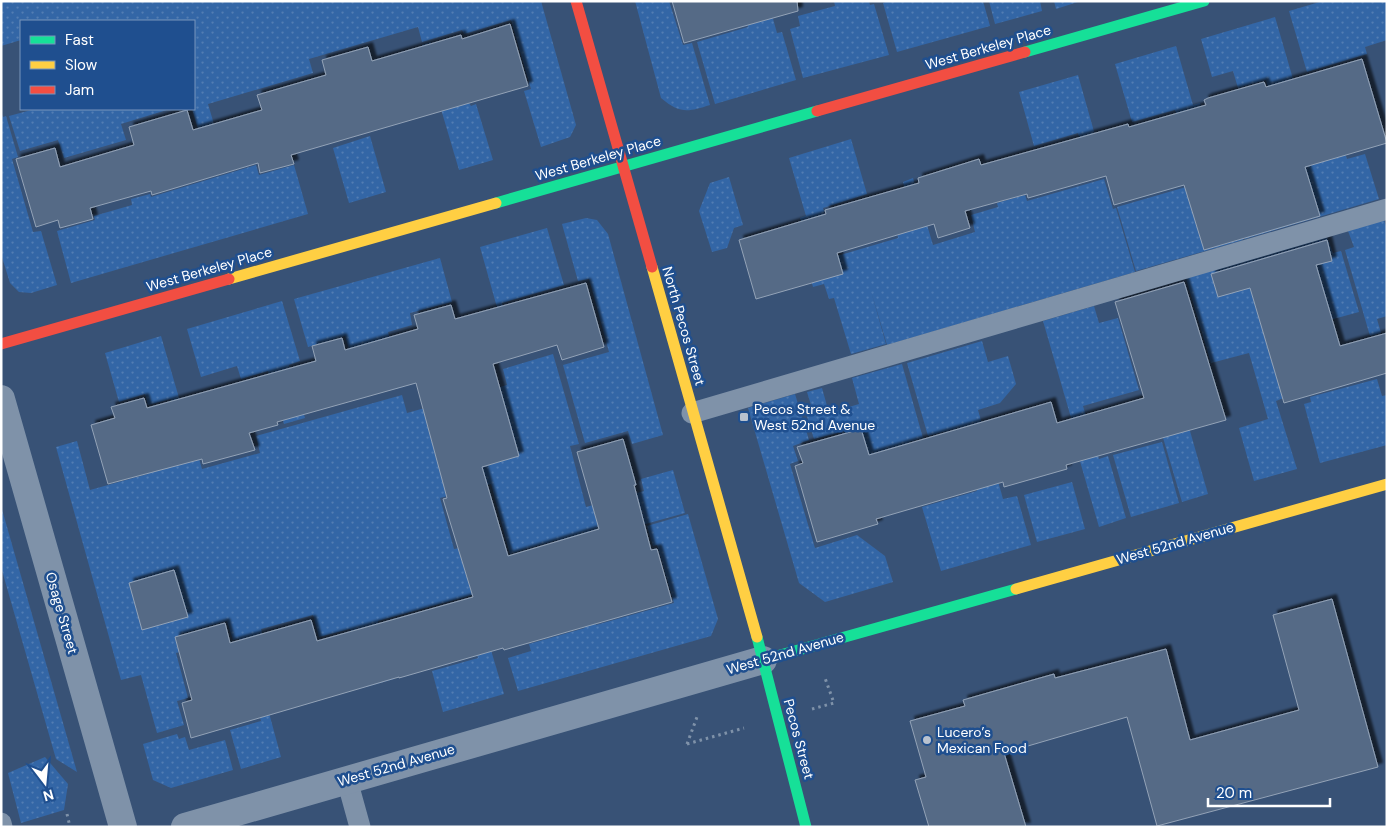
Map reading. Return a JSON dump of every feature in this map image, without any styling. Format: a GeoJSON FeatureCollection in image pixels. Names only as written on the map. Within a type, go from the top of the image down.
{"type":"FeatureCollection","features":[{"type":"Feature","properties":{"kind":"street","name":"North Pecos Street"},"geometry":{"type":"LineString","coordinates":[[576,1],[762,660]]}},
{"type":"Feature","properties":{"kind":"street","name":"West Berkeley Place"},"geometry":{"type":"LineString","coordinates":[[1,344],[1204,1]]}},
{"type":"Feature","properties":{"kind":"street","name":"Osage Street"},"geometry":{"type":"LineString","coordinates":[[1,399],[6,430],[123,827]]}},
{"type":"Feature","properties":{"kind":"street","name":"West 52nd Avenue"},"geometry":{"type":"LineString","coordinates":[[185,827],[762,660],[1387,484]]}},
{"type":"Feature","properties":{"kind":"street","name":"Pecos Street"},"geometry":{"type":"LineString","coordinates":[[762,660],[806,827]]}},
{"type":"Feature","properties":{"kind":"lane"},"geometry":{"type":"LineString","coordinates":[[692,413],[1387,209]]}},
{"type":"Feature","properties":{"kind":"lane"},"geometry":{"type":"LineString","coordinates":[[347,780],[360,827]]}},
{"type":"Feature","properties":{"kind":"lane"},"geometry":{"type":"LineString","coordinates":[[1,823],[2,827]]}},
{"type":"Feature","properties":{"kind":"path"},"geometry":{"type":"LineString","coordinates":[[67,814],[70,827]]}},
{"type":"Feature","properties":{"kind":"shaded area"},"geometry":{"type":"Polygon","coordinates":[[[1,1],[541,1],[576,125],[570,137],[541,147],[524,91],[531,89],[511,20],[464,34],[462,30],[422,42],[418,27],[309,59],[313,73],[208,104],[227,168],[211,173],[192,110],[195,110],[195,20],[20,20],[20,40],[1,46],[1,1]]]}},
{"type":"Feature","properties":{"kind":"shaded area"},"geometry":{"type":"Polygon","coordinates":[[[635,1],[669,1],[683,45],[692,43],[710,105],[684,110],[674,107],[661,98],[635,1]]]}},
{"type":"Feature","properties":{"kind":"shaded area"},"geometry":{"type":"Polygon","coordinates":[[[740,1],[768,1],[777,33],[782,32],[796,80],[715,104],[697,42],[748,27],[740,1]]]}},
{"type":"Feature","properties":{"kind":"shaded area"},"geometry":{"type":"Polygon","coordinates":[[[834,1],[869,1],[870,5],[874,4],[889,55],[803,78],[790,29],[800,26],[798,16],[835,6],[834,1]]]}},
{"type":"Feature","properties":{"kind":"shaded area"},"geometry":{"type":"Polygon","coordinates":[[[888,1],[983,1],[990,26],[897,52],[883,3],[888,1]]]}},
{"type":"Feature","properties":{"kind":"shaded area"},"geometry":{"type":"Polygon","coordinates":[[[989,1],[1040,1],[1042,11],[995,24],[989,1]]]}},
{"type":"Feature","properties":{"kind":"shaded area"},"geometry":{"type":"Polygon","coordinates":[[[1054,1],[1081,1],[1056,9],[1054,1]]]}},
{"type":"Feature","properties":{"kind":"shaded area"},"geometry":{"type":"Polygon","coordinates":[[[1323,1],[1387,1],[1387,40],[1365,47],[1367,54],[1307,72],[1289,11],[1323,1]]]}},
{"type":"Feature","properties":{"kind":"shaded area"},"geometry":{"type":"Polygon","coordinates":[[[1275,17],[1293,79],[1340,139],[1347,159],[1365,154],[1379,199],[1245,239],[1229,185],[1286,151],[1266,80],[1238,88],[1233,71],[1212,77],[1201,39],[1275,17]]]}},
{"type":"Feature","properties":{"kind":"shaded area"},"geometry":{"type":"Polygon","coordinates":[[[431,42],[450,108],[469,103],[471,106],[476,104],[493,160],[459,170],[422,45],[431,42]]]}},
{"type":"Feature","properties":{"kind":"shaded area"},"geometry":{"type":"Polygon","coordinates":[[[1176,46],[1193,105],[1200,103],[1220,173],[1196,180],[1175,110],[1132,122],[1115,64],[1176,46]]]}},
{"type":"Feature","properties":{"kind":"shaded area"},"geometry":{"type":"Polygon","coordinates":[[[1078,75],[1106,174],[1090,178],[1078,133],[1034,146],[1019,92],[1078,75]]]}},
{"type":"Feature","properties":{"kind":"shaded area"},"geometry":{"type":"Polygon","coordinates":[[[31,110],[167,110],[121,124],[126,140],[64,158],[58,140],[20,151],[9,116],[31,110]]]}},
{"type":"Feature","properties":{"kind":"shaded area"},"geometry":{"type":"Polygon","coordinates":[[[1,112],[3,117],[6,116],[18,157],[12,159],[33,232],[41,231],[57,285],[31,293],[19,292],[10,283],[1,254],[1,112]]]}},
{"type":"Feature","properties":{"kind":"shaded area"},"geometry":{"type":"Polygon","coordinates":[[[370,136],[386,192],[349,203],[333,148],[370,136]]]}},
{"type":"Feature","properties":{"kind":"shaded area"},"geometry":{"type":"Polygon","coordinates":[[[851,139],[867,194],[823,208],[837,256],[898,238],[897,231],[915,226],[903,182],[913,178],[933,245],[975,232],[971,215],[998,207],[997,203],[1025,195],[1027,201],[1104,179],[1113,209],[1116,208],[1135,272],[887,345],[871,291],[886,344],[851,354],[834,298],[829,299],[824,284],[813,287],[808,269],[814,266],[800,218],[806,216],[789,158],[851,139]]]}},
{"type":"Feature","properties":{"kind":"shaded area"},"geometry":{"type":"Polygon","coordinates":[[[256,165],[259,175],[294,165],[308,214],[71,283],[57,231],[95,220],[94,216],[132,205],[131,199],[150,194],[151,197],[256,165]]]}},
{"type":"Feature","properties":{"kind":"shaded area"},"geometry":{"type":"Polygon","coordinates":[[[1224,176],[1243,240],[1136,271],[1117,207],[1224,176]]]}},
{"type":"Feature","properties":{"kind":"shaded area"},"geometry":{"type":"Polygon","coordinates":[[[729,177],[743,225],[734,228],[727,248],[712,252],[699,211],[710,183],[729,177]]]}},
{"type":"Feature","properties":{"kind":"shaded area"},"geometry":{"type":"Polygon","coordinates":[[[586,218],[597,220],[608,234],[663,435],[632,444],[628,431],[585,443],[563,365],[609,352],[589,279],[578,281],[562,224],[586,218]]]}},
{"type":"Feature","properties":{"kind":"shaded area"},"geometry":{"type":"Polygon","coordinates":[[[1384,220],[1387,229],[1387,316],[1377,319],[1381,333],[1370,336],[1345,250],[1354,247],[1348,231],[1384,220]]]}},
{"type":"Feature","properties":{"kind":"shaded area"},"geometry":{"type":"Polygon","coordinates":[[[547,228],[564,285],[502,303],[517,355],[511,357],[480,247],[547,228]]]}},
{"type":"Feature","properties":{"kind":"shaded area"},"geometry":{"type":"Polygon","coordinates":[[[1327,237],[1333,253],[1341,251],[1359,312],[1267,337],[1286,397],[1276,401],[1297,469],[1254,481],[1239,428],[1268,419],[1249,353],[1211,363],[1186,278],[1327,237]]]}},
{"type":"Feature","properties":{"kind":"shaded area"},"geometry":{"type":"Polygon","coordinates":[[[440,258],[452,302],[410,313],[412,325],[388,332],[403,387],[387,391],[374,342],[349,349],[345,336],[308,347],[294,299],[440,258]]]}},
{"type":"Feature","properties":{"kind":"shaded area"},"geometry":{"type":"Polygon","coordinates":[[[282,301],[300,361],[289,365],[305,418],[284,424],[268,371],[241,379],[237,366],[201,377],[187,329],[282,301]]]}},
{"type":"Feature","properties":{"kind":"shaded area"},"geometry":{"type":"Polygon","coordinates":[[[1094,306],[1099,323],[1118,318],[1139,390],[1083,406],[1099,459],[1108,456],[1126,518],[1099,527],[1073,437],[1076,435],[1043,321],[1094,306]]]}},
{"type":"Feature","properties":{"kind":"shaded area"},"geometry":{"type":"Polygon","coordinates":[[[161,336],[193,446],[186,448],[171,399],[148,405],[145,394],[119,402],[105,353],[161,336]]]}},
{"type":"Feature","properties":{"kind":"shaded area"},"geometry":{"type":"Polygon","coordinates":[[[982,341],[988,362],[1008,356],[1016,384],[1000,403],[978,410],[1003,499],[1017,496],[1031,545],[941,571],[922,507],[977,491],[959,428],[928,436],[907,363],[982,341]]]}},
{"type":"Feature","properties":{"kind":"shaded area"},"geometry":{"type":"Polygon","coordinates":[[[553,354],[579,444],[570,446],[586,507],[644,491],[641,479],[673,470],[685,513],[595,538],[567,569],[558,540],[510,554],[491,484],[440,498],[454,549],[460,548],[473,595],[378,621],[394,679],[366,687],[350,629],[319,637],[313,615],[261,629],[268,659],[247,665],[239,639],[233,640],[227,621],[178,635],[183,651],[176,653],[188,698],[177,701],[184,725],[157,733],[141,675],[121,680],[56,447],[77,441],[90,490],[148,474],[145,463],[196,448],[202,469],[260,453],[256,436],[402,395],[407,413],[507,385],[503,369],[553,354]]]}},
{"type":"Feature","properties":{"kind":"shaded area"},"geometry":{"type":"Polygon","coordinates":[[[902,364],[923,438],[909,442],[915,461],[897,467],[849,451],[842,432],[814,439],[804,407],[811,405],[807,392],[822,388],[829,413],[859,404],[852,378],[902,364]]]}},
{"type":"Feature","properties":{"kind":"shaded area"},"geometry":{"type":"Polygon","coordinates":[[[1377,379],[1382,396],[1387,395],[1387,445],[1320,463],[1304,404],[1311,402],[1310,397],[1377,379]]]}},
{"type":"Feature","properties":{"kind":"shaded area"},"geometry":{"type":"Polygon","coordinates":[[[1178,389],[1208,494],[1182,502],[1151,397],[1178,389]]]}},
{"type":"Feature","properties":{"kind":"shaded area"},"geometry":{"type":"Polygon","coordinates":[[[795,394],[809,440],[793,446],[798,461],[790,464],[815,548],[857,535],[885,556],[893,582],[825,602],[799,583],[748,408],[795,394]]]}},
{"type":"Feature","properties":{"kind":"shaded area"},"geometry":{"type":"Polygon","coordinates":[[[1162,442],[1179,503],[1131,517],[1113,455],[1162,442]]]}},
{"type":"Feature","properties":{"kind":"shaded area"},"geometry":{"type":"Polygon","coordinates":[[[1072,482],[1085,529],[1037,542],[1024,495],[1072,482]]]}},
{"type":"Feature","properties":{"kind":"shaded area"},"geometry":{"type":"Polygon","coordinates":[[[1,506],[77,772],[56,759],[1,567],[1,506]]]}},
{"type":"Feature","properties":{"kind":"shaded area"},"geometry":{"type":"Polygon","coordinates":[[[688,514],[718,619],[711,636],[518,691],[508,658],[531,651],[529,644],[585,628],[569,572],[580,569],[596,625],[674,603],[657,545],[653,546],[647,526],[688,514]]]}},
{"type":"Feature","properties":{"kind":"shaded area"},"geometry":{"type":"Polygon","coordinates":[[[475,596],[504,694],[443,712],[432,671],[478,658],[461,600],[475,596]]]}},
{"type":"Feature","properties":{"kind":"shaded area"},"geometry":{"type":"Polygon","coordinates":[[[256,665],[281,757],[241,769],[230,730],[261,721],[246,667],[256,665]]]}},
{"type":"Feature","properties":{"kind":"shaded area"},"geometry":{"type":"Polygon","coordinates":[[[177,734],[179,739],[185,737],[189,750],[225,740],[233,770],[171,788],[153,780],[143,744],[177,734]]]}},
{"type":"Feature","properties":{"kind":"shaded area"},"geometry":{"type":"Polygon","coordinates":[[[45,757],[68,784],[64,810],[21,823],[8,773],[45,757]]]}},
{"type":"Feature","properties":{"kind":"building"},"geometry":{"type":"Polygon","coordinates":[[[672,1],[797,1],[798,11],[684,43],[672,1]]]}},
{"type":"Feature","properties":{"kind":"building"},"geometry":{"type":"Polygon","coordinates":[[[510,24],[528,86],[291,155],[294,164],[260,173],[258,163],[152,195],[151,191],[90,208],[93,219],[60,228],[58,220],[36,227],[16,159],[55,148],[60,167],[134,145],[129,127],[187,110],[193,130],[262,110],[257,95],[326,75],[322,60],[368,47],[372,61],[461,35],[462,39],[510,24]]]}},
{"type":"Feature","properties":{"kind":"building"},"geometry":{"type":"Polygon","coordinates":[[[1362,59],[1387,143],[1305,167],[1320,216],[1204,250],[1184,185],[1114,205],[1106,176],[1028,198],[1027,194],[965,211],[970,228],[938,238],[934,224],[837,253],[843,274],[756,299],[739,240],[826,214],[825,210],[919,183],[918,178],[979,159],[981,165],[1128,124],[1129,127],[1206,105],[1204,100],[1208,98],[1264,82],[1266,87],[1362,59]]]}},
{"type":"Feature","properties":{"kind":"building"},"geometry":{"type":"Polygon","coordinates":[[[1327,240],[1332,261],[1316,265],[1340,346],[1387,333],[1387,373],[1284,403],[1250,288],[1218,297],[1211,274],[1327,240]]]}},
{"type":"Feature","properties":{"kind":"building"},"geometry":{"type":"Polygon","coordinates":[[[1184,282],[1226,420],[1066,465],[1067,469],[1004,487],[1003,482],[876,519],[878,524],[817,542],[795,466],[803,463],[797,447],[861,429],[869,455],[1051,402],[1057,423],[1144,398],[1115,302],[1184,282]]]}},
{"type":"Feature","properties":{"kind":"building"},"geometry":{"type":"Polygon","coordinates":[[[586,283],[604,347],[562,360],[557,345],[493,364],[519,456],[482,467],[508,556],[599,529],[577,452],[623,439],[651,550],[657,549],[672,602],[504,650],[503,648],[399,677],[191,738],[182,703],[192,700],[175,637],[225,623],[230,643],[311,620],[317,641],[473,597],[443,499],[447,498],[416,383],[277,422],[278,425],[249,433],[255,450],[203,464],[202,459],[108,484],[91,425],[115,418],[111,407],[144,398],[147,408],[316,361],[312,346],[342,338],[345,350],[418,329],[414,315],[451,305],[455,319],[586,283]]]}},
{"type":"Feature","properties":{"kind":"building"},"geometry":{"type":"Polygon","coordinates":[[[174,570],[188,617],[142,630],[129,583],[174,570]]]}},
{"type":"Feature","properties":{"kind":"building"},"geometry":{"type":"Polygon","coordinates":[[[1332,599],[1378,767],[1157,826],[1127,717],[1004,753],[1026,827],[929,827],[915,780],[926,777],[910,721],[965,706],[963,700],[1054,674],[1055,678],[1166,649],[1190,740],[1299,710],[1273,615],[1332,599]]]}},
{"type":"Feature","properties":{"kind":"traffic: fast"},"geometry":{"type":"LineString","coordinates":[[1025,52],[1204,1]]}},
{"type":"Feature","properties":{"kind":"traffic: fast"},"geometry":{"type":"LineString","coordinates":[[496,203],[817,111]]}},
{"type":"Feature","properties":{"kind":"traffic: fast"},"geometry":{"type":"LineString","coordinates":[[763,660],[1016,589]]}},
{"type":"Feature","properties":{"kind":"traffic: fast"},"geometry":{"type":"LineString","coordinates":[[757,637],[806,827]]}},
{"type":"Feature","properties":{"kind":"traffic: slow"},"geometry":{"type":"LineString","coordinates":[[229,279],[496,203]]}},
{"type":"Feature","properties":{"kind":"traffic: slow"},"geometry":{"type":"LineString","coordinates":[[652,267],[757,637]]}},
{"type":"Feature","properties":{"kind":"traffic: slow"},"geometry":{"type":"LineString","coordinates":[[1016,589],[1387,484]]}},
{"type":"Feature","properties":{"kind":"traffic: jam"},"geometry":{"type":"LineString","coordinates":[[576,1],[652,267]]}},
{"type":"Feature","properties":{"kind":"traffic: jam"},"geometry":{"type":"LineString","coordinates":[[817,111],[1025,52]]}},
{"type":"Feature","properties":{"kind":"traffic: jam"},"geometry":{"type":"LineString","coordinates":[[1,344],[229,279]]}},
{"type":"Feature","properties":{"kind":"place","name":"Pecos Street & West 52nd Avenue"},"geometry":{"type":"Point","coordinates":[744,417]}},
{"type":"Feature","properties":{"kind":"place","name":"Lucero’s Mexican Food"},"geometry":{"type":"Point","coordinates":[927,740]}}]}
